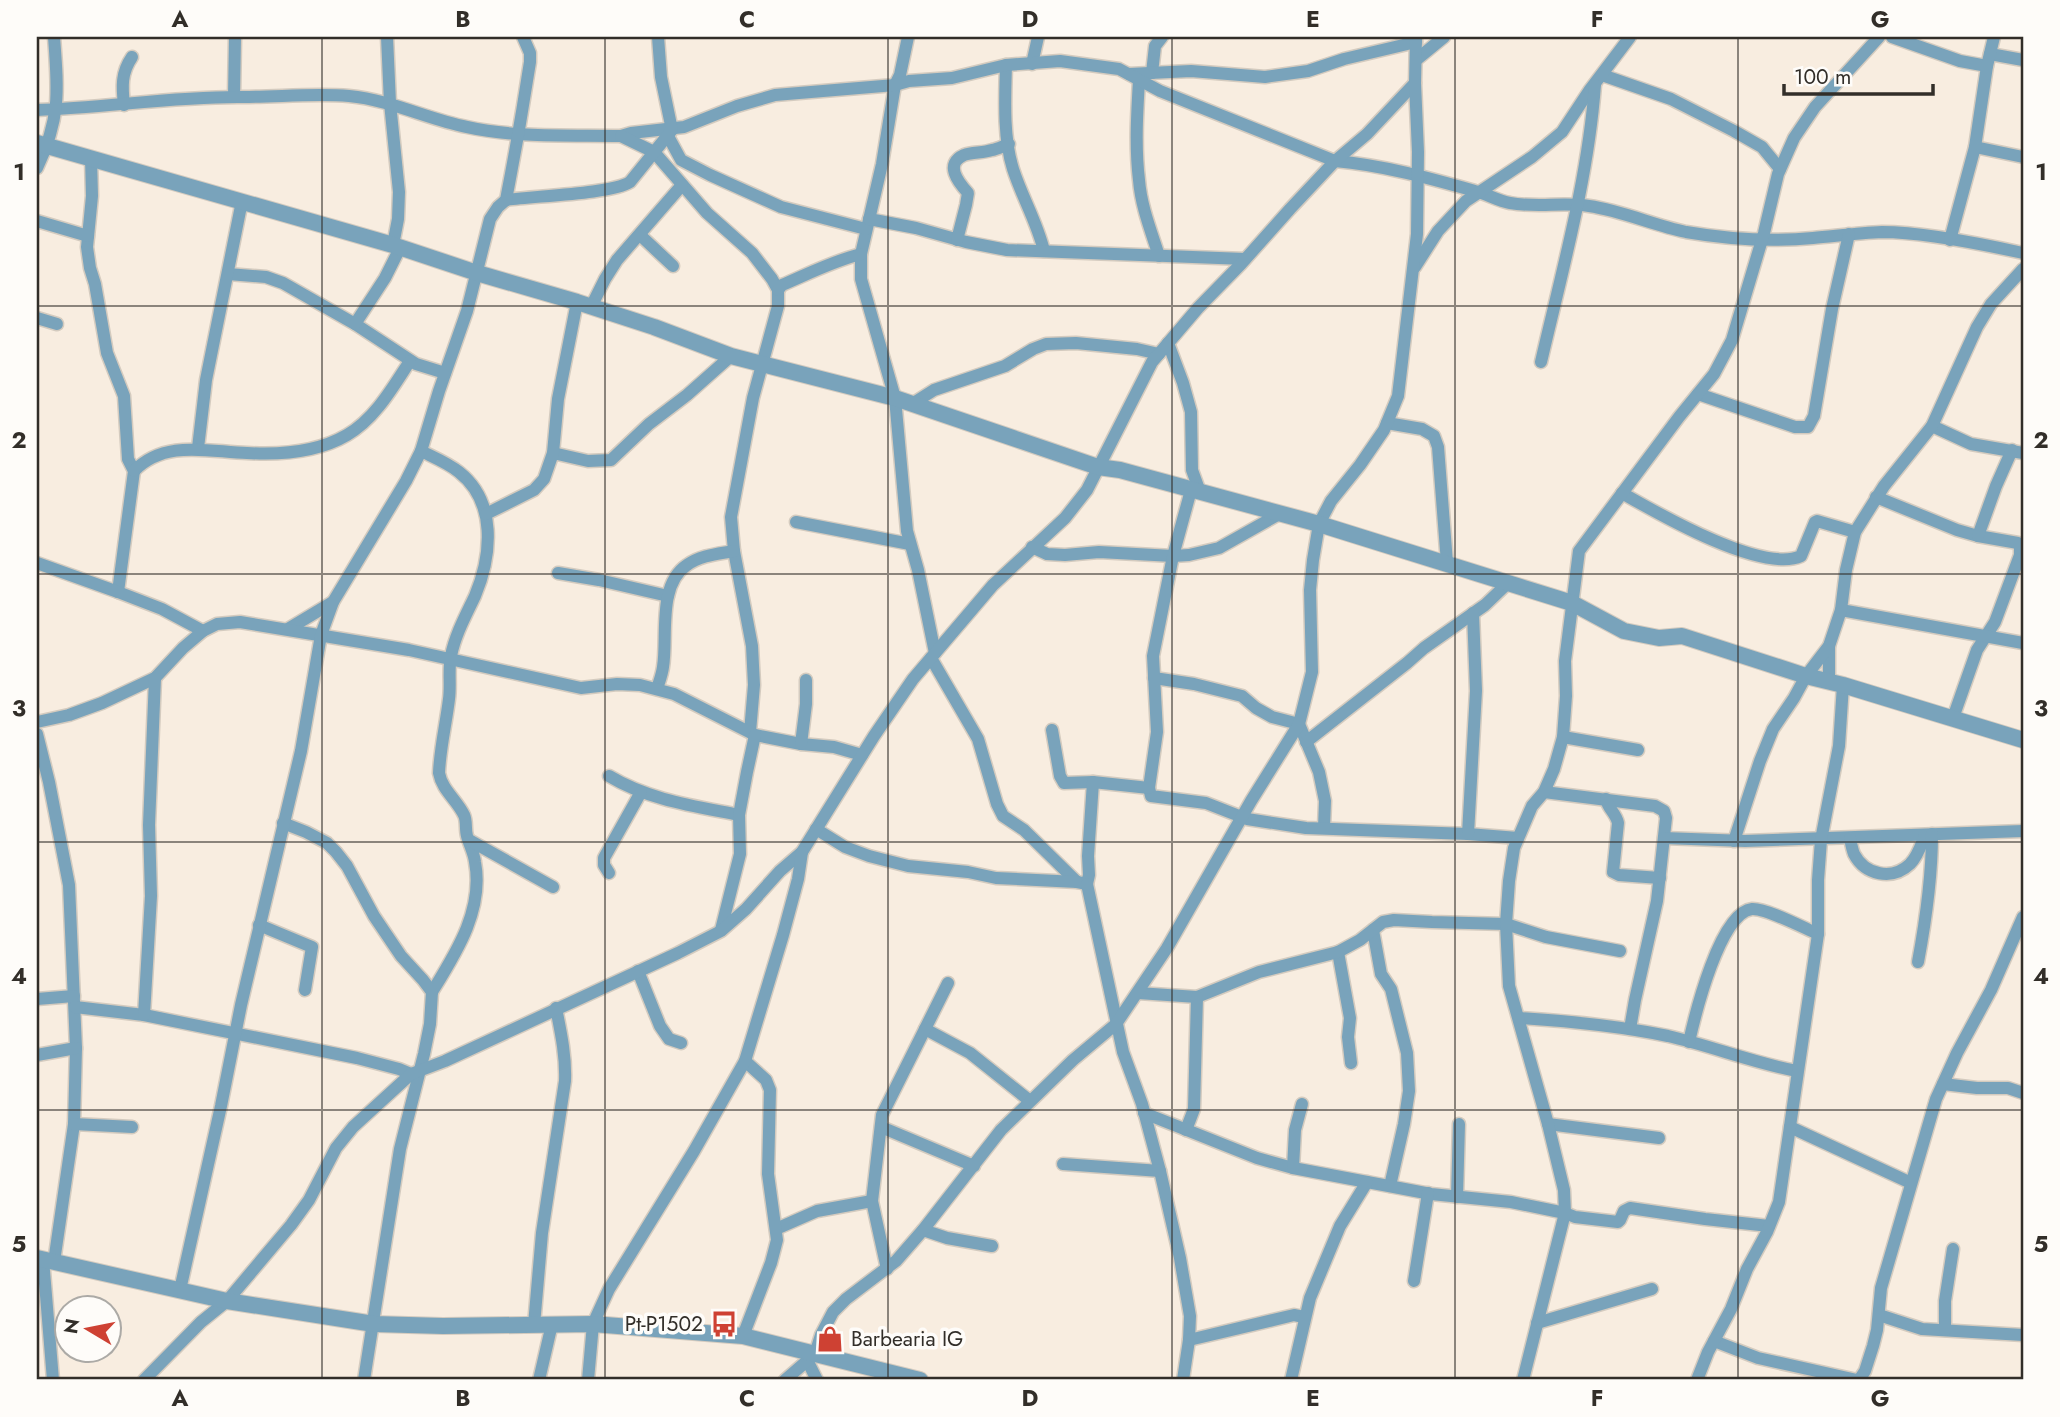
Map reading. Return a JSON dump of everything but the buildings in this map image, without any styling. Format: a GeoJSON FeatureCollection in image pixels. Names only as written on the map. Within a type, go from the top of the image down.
{"type":"FeatureCollection","features":[{"type":"Feature","properties":{"kind":"street"},"geometry":{"type":"LineString","coordinates":[[37,168],[42,145],[57,110],[54,37]]}},
{"type":"Feature","properties":{"kind":"street"},"geometry":{"type":"LineString","coordinates":[[234,96],[235,37]]}},
{"type":"Feature","properties":{"kind":"street"},"geometry":{"type":"LineString","coordinates":[[355,324],[385,278],[396,246],[399,192],[390,103],[387,37]]}},
{"type":"Feature","properties":{"kind":"street"},"geometry":{"type":"LineString","coordinates":[[506,200],[519,134],[530,53],[523,37]]}},
{"type":"Feature","properties":{"kind":"street"},"geometry":{"type":"LineString","coordinates":[[657,37],[670,133],[681,160],[781,207],[1007,250],[1245,259]]}},
{"type":"Feature","properties":{"kind":"street"},"geometry":{"type":"LineString","coordinates":[[908,37],[900,75],[895,85],[882,164],[861,254],[861,279],[895,398],[907,531],[918,570],[933,655],[978,738],[997,804],[1003,816],[1024,830],[1082,883],[1105,964],[1123,1052],[1160,1171],[1186,1291],[1189,1340],[1183,1380]]}},
{"type":"Feature","properties":{"kind":"street"},"geometry":{"type":"LineString","coordinates":[[1032,64],[1038,37]]}},
{"type":"Feature","properties":{"kind":"street"},"geometry":{"type":"LineString","coordinates":[[1152,73],[1155,46],[1162,37]]}},
{"type":"Feature","properties":{"kind":"street"},"geometry":{"type":"LineString","coordinates":[[1416,60],[1444,37]]}},
{"type":"Feature","properties":{"kind":"street"},"geometry":{"type":"LineString","coordinates":[[1413,270],[1438,231],[1466,201],[1532,157],[1562,132],[1630,37]]}},
{"type":"Feature","properties":{"kind":"street"},"geometry":{"type":"LineString","coordinates":[[1523,1380],[1565,1213],[1563,1190],[1548,1124],[1509,986],[1506,924],[1509,881],[1518,838],[1532,806],[1544,792],[1563,737],[1565,662],[1579,551],[1714,373],[1732,340],[1780,169],[1794,138],[1815,107],[1879,37]]}},
{"type":"Feature","properties":{"kind":"street"},"geometry":{"type":"LineString","coordinates":[[1892,37],[1960,61],[2023,60]]}},
{"type":"Feature","properties":{"kind":"street"},"geometry":{"type":"LineString","coordinates":[[1950,240],[1975,147],[1994,37]]}},
{"type":"Feature","properties":{"kind":"street"},"geometry":{"type":"LineString","coordinates":[[785,1380],[811,1358],[833,1312],[887,1269],[923,1230],[1001,1130],[1073,1060],[1116,1024],[1167,948],[1299,724],[1312,672],[1310,590],[1319,524],[1331,501],[1360,465],[1387,423],[1398,396],[1417,233],[1416,40],[1308,71],[1265,77],[1191,71],[1134,77]]}},
{"type":"Feature","properties":{"kind":"street"},"geometry":{"type":"LineString","coordinates":[[124,105],[122,83],[124,71],[132,57]]}},
{"type":"Feature","properties":{"kind":"street"},"geometry":{"type":"LineString","coordinates":[[37,110],[234,96],[309,94],[350,96],[390,103],[466,127],[519,134],[621,136],[631,133],[670,133],[737,106],[775,95],[895,85],[909,81],[952,78],[1006,65],[1060,61],[1119,69],[1160,91],[1335,161],[1353,162],[1418,176],[1509,203],[1586,205],[1685,232],[1762,240],[1812,239],[1885,232],[2023,253]]}},
{"type":"Feature","properties":{"kind":"street"},"geometry":{"type":"LineString","coordinates":[[1006,65],[1005,108],[1013,168],[1040,234],[1044,251]]}},
{"type":"Feature","properties":{"kind":"street"},"geometry":{"type":"LineString","coordinates":[[1134,77],[1139,183],[1159,256]]}},
{"type":"Feature","properties":{"kind":"street"},"geometry":{"type":"LineString","coordinates":[[1599,79],[1671,99],[1762,147],[1780,169]]}},
{"type":"Feature","properties":{"kind":"street"},"geometry":{"type":"LineString","coordinates":[[1541,362],[1577,206],[1599,79]]}},
{"type":"Feature","properties":{"kind":"street"},"geometry":{"type":"LineString","coordinates":[[144,1380],[201,1322],[228,1301],[309,1200],[336,1148],[353,1127],[415,1072],[721,931],[802,852],[913,679],[993,585],[1065,518],[1087,490],[1152,362],[1198,308],[1335,161],[1367,134],[1415,83]]}},
{"type":"Feature","properties":{"kind":"street"},"geometry":{"type":"LineString","coordinates":[[180,1290],[258,925],[306,728],[321,635],[333,601],[406,481],[421,451],[467,311],[489,219],[506,200],[578,193],[627,184],[670,133]]}},
{"type":"Feature","properties":{"kind":"street"},"geometry":{"type":"LineString","coordinates":[[621,136],[654,152],[714,219],[752,253],[778,290],[778,306],[743,445],[731,517],[734,551],[752,646],[753,734],[739,815],[740,854],[721,931]]}},
{"type":"Feature","properties":{"kind":"street"},"geometry":{"type":"LineString","coordinates":[[957,240],[968,193],[954,176],[953,168],[957,160],[965,155],[1009,144]]}},
{"type":"Feature","properties":{"kind":"street"},"geometry":{"type":"LineString","coordinates":[[42,145],[396,246],[584,304],[731,356],[895,398],[1098,467],[1120,470],[1319,524],[1572,603],[1623,631],[1659,638],[1682,636],[2023,740]]}},
{"type":"Feature","properties":{"kind":"street"},"geometry":{"type":"LineString","coordinates":[[1975,147],[2023,157]]}},
{"type":"Feature","properties":{"kind":"street"},"geometry":{"type":"LineString","coordinates":[[91,158],[92,196],[87,247],[107,353],[124,396],[128,459],[134,471],[118,592]]}},
{"type":"Feature","properties":{"kind":"street"},"geometry":{"type":"LineString","coordinates":[[486,514],[539,486],[544,479],[553,453],[558,399],[584,304],[617,260],[682,185]]}},
{"type":"Feature","properties":{"kind":"street"},"geometry":{"type":"LineString","coordinates":[[198,448],[206,380],[242,201]]}},
{"type":"Feature","properties":{"kind":"street"},"geometry":{"type":"LineString","coordinates":[[37,221],[88,236]]}},
{"type":"Feature","properties":{"kind":"street"},"geometry":{"type":"LineString","coordinates":[[1698,394],[1795,427],[1808,427],[1814,416],[1832,309],[1849,234]]}},
{"type":"Feature","properties":{"kind":"street"},"geometry":{"type":"LineString","coordinates":[[639,235],[673,266]]}},
{"type":"Feature","properties":{"kind":"street"},"geometry":{"type":"LineString","coordinates":[[778,290],[782,285],[861,254]]}},
{"type":"Feature","properties":{"kind":"street"},"geometry":{"type":"LineString","coordinates":[[1734,841],[1773,729],[1806,676],[1829,646],[1841,610],[1846,570],[1855,532],[1884,485],[1932,426],[1977,327],[1991,304],[2023,269]]}},
{"type":"Feature","properties":{"kind":"street"},"geometry":{"type":"LineString","coordinates":[[228,274],[266,277],[283,283],[355,324],[411,361],[445,373]]}},
{"type":"Feature","properties":{"kind":"street"},"geometry":{"type":"LineString","coordinates":[[37,318],[57,324]]}},
{"type":"Feature","properties":{"kind":"street"},"geometry":{"type":"LineString","coordinates":[[1168,343],[1191,412],[1192,470],[1191,490],[1173,556],[1153,656],[1157,732],[1149,788],[1151,796],[1206,803],[1242,818],[1296,826],[1518,838]]}},
{"type":"Feature","properties":{"kind":"street"},"geometry":{"type":"LineString","coordinates":[[912,404],[934,390],[1005,366],[1046,344],[1137,349],[1159,354]]}},
{"type":"Feature","properties":{"kind":"street"},"geometry":{"type":"LineString","coordinates":[[553,453],[588,461],[611,460],[649,424],[731,356]]}},
{"type":"Feature","properties":{"kind":"street"},"geometry":{"type":"LineString","coordinates":[[134,471],[142,463],[161,454],[198,448],[272,453],[325,446],[349,434],[372,414],[411,361]]}},
{"type":"Feature","properties":{"kind":"street"},"geometry":{"type":"LineString","coordinates":[[1387,423],[1422,429],[1434,436],[1438,447],[1447,564]]}},
{"type":"Feature","properties":{"kind":"street"},"geometry":{"type":"LineString","coordinates":[[1932,426],[1971,444],[2018,452],[1996,486],[1978,536]]}},
{"type":"Feature","properties":{"kind":"street"},"geometry":{"type":"LineString","coordinates":[[364,1380],[400,1149],[415,1072],[430,1024],[432,992],[459,948],[472,916],[476,890],[475,862],[464,815],[440,782],[439,773],[449,696],[450,658],[483,571],[488,540],[486,514],[476,491],[457,470],[421,451]]}},
{"type":"Feature","properties":{"kind":"street"},"geometry":{"type":"LineString","coordinates":[[1191,490],[1192,470]]}},
{"type":"Feature","properties":{"kind":"street"},"geometry":{"type":"LineString","coordinates":[[1622,492],[1681,526],[1742,551],[1781,559],[1801,556],[1810,531],[1817,521],[1855,532]]}},
{"type":"Feature","properties":{"kind":"street"},"geometry":{"type":"LineString","coordinates":[[1876,497],[1957,530],[2018,543],[2021,548],[1995,622],[1977,650],[1952,718]]}},
{"type":"Feature","properties":{"kind":"street"},"geometry":{"type":"LineString","coordinates":[[1032,547],[1047,554],[1065,555],[1099,552],[1189,555],[1219,548],[1281,513]]}},
{"type":"Feature","properties":{"kind":"street"},"geometry":{"type":"LineString","coordinates":[[796,522],[910,544]]}},
{"type":"Feature","properties":{"kind":"street"},"geometry":{"type":"LineString","coordinates":[[657,689],[663,667],[668,596],[679,572],[699,558],[734,551]]}},
{"type":"Feature","properties":{"kind":"street"},"geometry":{"type":"LineString","coordinates":[[37,563],[162,609],[203,631]]}},
{"type":"Feature","properties":{"kind":"street"},"geometry":{"type":"LineString","coordinates":[[558,573],[668,596]]}},
{"type":"Feature","properties":{"kind":"street"},"geometry":{"type":"LineString","coordinates":[[1306,742],[1424,648],[1485,605],[1508,583]]}},
{"type":"Feature","properties":{"kind":"street"},"geometry":{"type":"LineString","coordinates":[[288,629],[333,601]]}},
{"type":"Feature","properties":{"kind":"street"},"geometry":{"type":"LineString","coordinates":[[1841,610],[2023,643]]}},
{"type":"Feature","properties":{"kind":"street"},"geometry":{"type":"LineString","coordinates":[[1468,834],[1476,691],[1474,613]]}},
{"type":"Feature","properties":{"kind":"street"},"geometry":{"type":"LineString","coordinates":[[37,722],[69,715],[102,703],[155,678],[203,631],[228,622],[288,629],[450,658],[581,688],[629,683],[674,694],[753,734],[801,744],[834,747],[862,755]]}},
{"type":"Feature","properties":{"kind":"street"},"geometry":{"type":"LineString","coordinates":[[1697,1380],[1779,1202],[1818,934],[1821,840],[1839,746],[1836,684],[1829,646]]}},
{"type":"Feature","properties":{"kind":"street"},"geometry":{"type":"LineString","coordinates":[[144,1015],[151,896],[149,825],[155,678]]}},
{"type":"Feature","properties":{"kind":"street"},"geometry":{"type":"LineString","coordinates":[[1154,678],[1194,684],[1242,696],[1272,718],[1299,724]]}},
{"type":"Feature","properties":{"kind":"street"},"geometry":{"type":"LineString","coordinates":[[801,744],[806,680]]}},
{"type":"Feature","properties":{"kind":"street"},"geometry":{"type":"LineString","coordinates":[[1299,724],[1318,772],[1325,801],[1324,828]]}},
{"type":"Feature","properties":{"kind":"street"},"geometry":{"type":"LineString","coordinates":[[1052,730],[1060,776],[1064,783],[1093,782],[1149,788]]}},
{"type":"Feature","properties":{"kind":"street"},"geometry":{"type":"LineString","coordinates":[[37,734],[69,885],[75,1001],[74,1124],[45,1260],[53,1380]]}},
{"type":"Feature","properties":{"kind":"street"},"geometry":{"type":"LineString","coordinates":[[1563,737],[1638,750]]}},
{"type":"Feature","properties":{"kind":"street"},"geometry":{"type":"LineString","coordinates":[[609,776],[662,799],[739,815]]}},
{"type":"Feature","properties":{"kind":"street"},"geometry":{"type":"LineString","coordinates":[[1082,883],[1089,875],[1093,782]]}},
{"type":"Feature","properties":{"kind":"street"},"geometry":{"type":"LineString","coordinates":[[609,873],[604,865],[604,858],[641,792]]}},
{"type":"Feature","properties":{"kind":"street"},"geometry":{"type":"LineString","coordinates":[[1544,792],[1655,806],[1664,811],[1666,818],[1657,901],[1630,1029]]}},
{"type":"Feature","properties":{"kind":"street"},"geometry":{"type":"LineString","coordinates":[[1606,799],[1607,806],[1617,816],[1618,823],[1613,872],[1619,875],[1660,878]]}},
{"type":"Feature","properties":{"kind":"street"},"geometry":{"type":"LineString","coordinates":[[283,824],[327,843],[336,852],[401,956],[432,992]]}},
{"type":"Feature","properties":{"kind":"street"},"geometry":{"type":"LineString","coordinates":[[816,829],[869,856],[908,866],[968,872],[996,878],[1082,883]]}},
{"type":"Feature","properties":{"kind":"street"},"geometry":{"type":"LineString","coordinates":[[1664,838],[1734,841],[1821,840],[2023,831]]}},
{"type":"Feature","properties":{"kind":"street"},"geometry":{"type":"LineString","coordinates":[[1850,838],[1854,854],[1863,865],[1873,873],[1885,875],[1907,866],[1916,857],[1929,834]]}},
{"type":"Feature","properties":{"kind":"street"},"geometry":{"type":"LineString","coordinates":[[1917,962],[1929,905],[1932,864],[1929,834]]}},
{"type":"Feature","properties":{"kind":"street"},"geometry":{"type":"LineString","coordinates":[[469,841],[553,887]]}},
{"type":"Feature","properties":{"kind":"street"},"geometry":{"type":"LineString","coordinates":[[588,1380],[593,1324],[609,1289],[745,1062],[798,879],[802,852]]}},
{"type":"Feature","properties":{"kind":"street"},"geometry":{"type":"LineString","coordinates":[[1689,1042],[1695,1013],[1716,955],[1734,922],[1744,912],[1761,909],[1818,934]]}},
{"type":"Feature","properties":{"kind":"street"},"geometry":{"type":"LineString","coordinates":[[1714,1341],[1758,1358],[1858,1380],[1865,1371],[1879,1315],[1881,1288],[1929,1120],[1943,1084],[1991,990],[2023,917]]}},
{"type":"Feature","properties":{"kind":"street"},"geometry":{"type":"LineString","coordinates":[[1138,993],[1197,997],[1259,972],[1338,951],[1360,940],[1383,922],[1394,920],[1506,924],[1546,937],[1620,951]]}},
{"type":"Feature","properties":{"kind":"street"},"geometry":{"type":"LineString","coordinates":[[258,925],[312,947],[305,990]]}},
{"type":"Feature","properties":{"kind":"street"},"geometry":{"type":"LineString","coordinates":[[1373,930],[1381,974],[1391,989],[1407,1053],[1409,1091],[1390,1186]]}},
{"type":"Feature","properties":{"kind":"street"},"geometry":{"type":"LineString","coordinates":[[1338,951],[1350,1018],[1350,1063]]}},
{"type":"Feature","properties":{"kind":"street"},"geometry":{"type":"LineString","coordinates":[[638,971],[660,1026],[668,1039],[681,1043]]}},
{"type":"Feature","properties":{"kind":"street"},"geometry":{"type":"LineString","coordinates":[[887,1269],[872,1201],[882,1115],[948,983]]}},
{"type":"Feature","properties":{"kind":"street"},"geometry":{"type":"LineString","coordinates":[[1186,1130],[1194,1109],[1197,997]]}},
{"type":"Feature","properties":{"kind":"street"},"geometry":{"type":"LineString","coordinates":[[37,999],[75,1001],[415,1072]]}},
{"type":"Feature","properties":{"kind":"street"},"geometry":{"type":"LineString","coordinates":[[534,1325],[542,1233],[565,1072],[564,1047],[556,1008]]}},
{"type":"Feature","properties":{"kind":"street"},"geometry":{"type":"LineString","coordinates":[[1520,1018],[1630,1029],[1797,1071]]}},
{"type":"Feature","properties":{"kind":"street"},"geometry":{"type":"LineString","coordinates":[[925,1029],[970,1053],[1030,1101]]}},
{"type":"Feature","properties":{"kind":"street"},"geometry":{"type":"LineString","coordinates":[[37,1055],[76,1048]]}},
{"type":"Feature","properties":{"kind":"street"},"geometry":{"type":"LineString","coordinates":[[743,1336],[771,1263],[776,1240],[768,1174],[769,1090],[766,1080],[745,1062]]}},
{"type":"Feature","properties":{"kind":"street"},"geometry":{"type":"LineString","coordinates":[[1943,1084],[2008,1088],[2023,1093]]}},
{"type":"Feature","properties":{"kind":"street"},"geometry":{"type":"LineString","coordinates":[[1293,1168],[1295,1130],[1302,1104]]}},
{"type":"Feature","properties":{"kind":"street"},"geometry":{"type":"LineString","coordinates":[[1144,1113],[1257,1158],[1293,1168],[1427,1193],[1511,1202],[1575,1217],[1618,1222],[1624,1211],[1630,1208],[1769,1226]]}},
{"type":"Feature","properties":{"kind":"street"},"geometry":{"type":"LineString","coordinates":[[74,1124],[132,1128]]}},
{"type":"Feature","properties":{"kind":"street"},"geometry":{"type":"LineString","coordinates":[[1457,1197],[1459,1124]]}},
{"type":"Feature","properties":{"kind":"street"},"geometry":{"type":"LineString","coordinates":[[1548,1124],[1659,1138]]}},
{"type":"Feature","properties":{"kind":"street"},"geometry":{"type":"LineString","coordinates":[[881,1127],[974,1166]]}},
{"type":"Feature","properties":{"kind":"street"},"geometry":{"type":"LineString","coordinates":[[1790,1127],[1911,1183]]}},
{"type":"Feature","properties":{"kind":"street"},"geometry":{"type":"LineString","coordinates":[[1063,1164],[1160,1171]]}},
{"type":"Feature","properties":{"kind":"street"},"geometry":{"type":"LineString","coordinates":[[1291,1380],[1310,1298],[1340,1226],[1367,1182]]}},
{"type":"Feature","properties":{"kind":"street"},"geometry":{"type":"LineString","coordinates":[[1414,1281],[1427,1193]]}},
{"type":"Feature","properties":{"kind":"street"},"geometry":{"type":"LineString","coordinates":[[776,1229],[817,1211],[872,1201]]}},
{"type":"Feature","properties":{"kind":"street"},"geometry":{"type":"LineString","coordinates":[[923,1230],[947,1238],[992,1246]]}},
{"type":"Feature","properties":{"kind":"street"},"geometry":{"type":"LineString","coordinates":[[1945,1330],[1945,1301],[1953,1249]]}},
{"type":"Feature","properties":{"kind":"street"},"geometry":{"type":"LineString","coordinates":[[45,1260],[228,1301],[374,1324],[593,1324],[743,1336],[811,1358],[920,1380]]}},
{"type":"Feature","properties":{"kind":"street"},"geometry":{"type":"LineString","coordinates":[[1537,1323],[1652,1289]]}},
{"type":"Feature","properties":{"kind":"street"},"geometry":{"type":"LineString","coordinates":[[1189,1340],[1294,1315],[1304,1317]]}},
{"type":"Feature","properties":{"kind":"street"},"geometry":{"type":"LineString","coordinates":[[1879,1315],[1922,1329],[2023,1335]]}},
{"type":"Feature","properties":{"kind":"street"},"geometry":{"type":"LineString","coordinates":[[539,1380],[552,1324]]}},
{"type":"Feature","properties":{"kind":"street"},"geometry":{"type":"LineString","coordinates":[[811,1358],[817,1380]]}},
{"type":"Feature","properties":{"kind":"place","name":"Pt-P1502"},"geometry":{"type":"Point","coordinates":[724,1324]}},
{"type":"Feature","properties":{"kind":"place","name":"Barbearia IG"},"geometry":{"type":"Point","coordinates":[830,1339]}}]}
